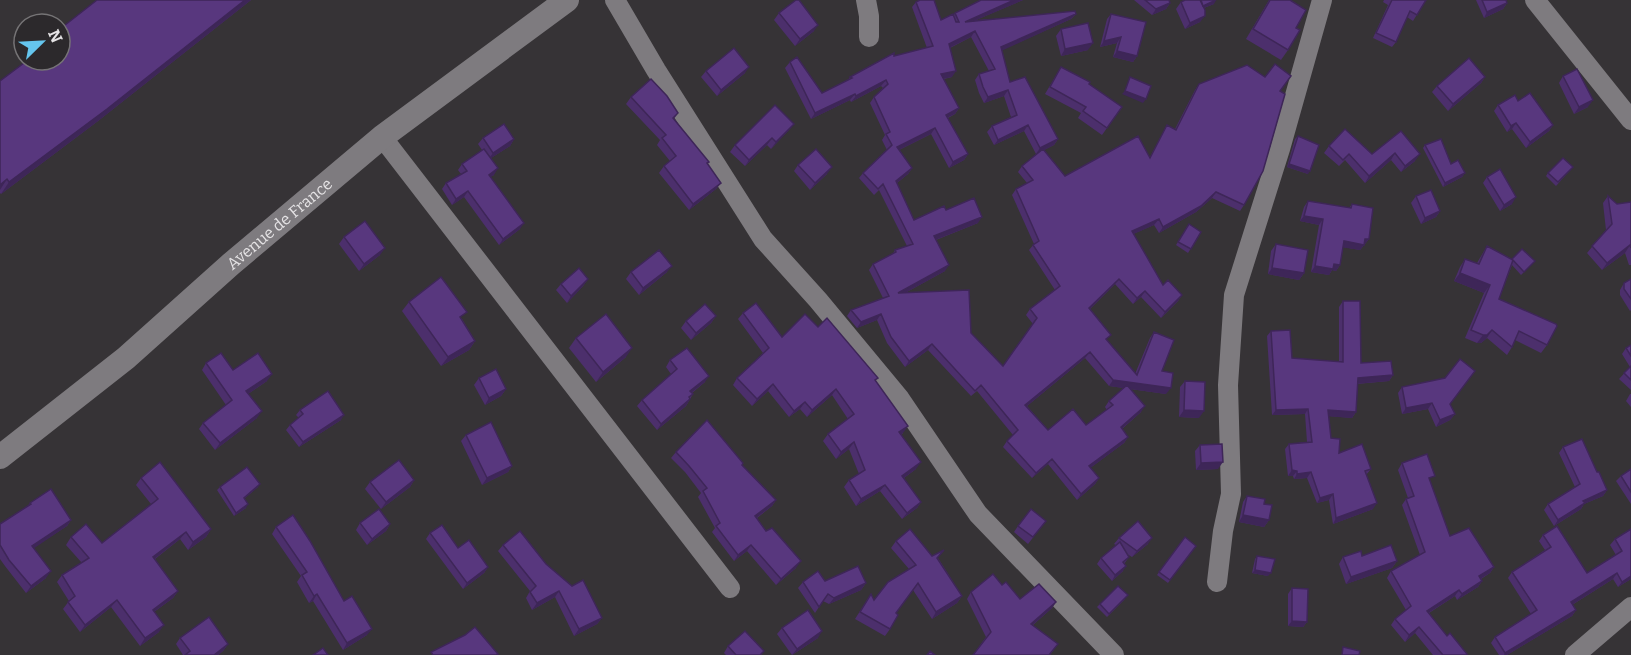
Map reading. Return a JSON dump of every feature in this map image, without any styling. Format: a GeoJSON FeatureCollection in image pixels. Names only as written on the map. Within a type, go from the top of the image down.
{"type":"FeatureCollection","features":[{"type":"Feature","properties":{"kind":"street","name":"Avenue de France"},"geometry":{"type":"LineString","coordinates":[[0,457],[126,358],[231,264],[382,137],[567,0]]}},
{"type":"Feature","properties":{"kind":"street"},"geometry":{"type":"LineString","coordinates":[[615,0],[656,70],[763,239],[818,300],[900,399],[978,514],[1114,655]]}},
{"type":"Feature","properties":{"kind":"street"},"geometry":{"type":"LineString","coordinates":[[866,0],[869,37]]}},
{"type":"Feature","properties":{"kind":"street"},"geometry":{"type":"LineString","coordinates":[[1217,582],[1230,494],[1228,385],[1234,295],[1280,149],[1322,0]]}},
{"type":"Feature","properties":{"kind":"street"},"geometry":{"type":"LineString","coordinates":[[1535,0],[1631,120]]}},
{"type":"Feature","properties":{"kind":"street"},"geometry":{"type":"LineString","coordinates":[[382,137],[730,588]]}},
{"type":"Feature","properties":{"kind":"street"},"geometry":{"type":"LineString","coordinates":[[1575,655],[1631,607]]}},
{"type":"Feature","properties":{"kind":"building"},"geometry":{"type":"Polygon","coordinates":[[[97,0],[245,0],[107,109],[9,182],[7,179],[0,185],[0,81],[12,72],[72,72],[72,20],[97,0]]]}},
{"type":"Feature","properties":{"kind":"building"},"geometry":{"type":"Polygon","coordinates":[[[799,0],[818,25],[800,39],[779,13],[799,0]]]}},
{"type":"Feature","properties":{"kind":"building"},"geometry":{"type":"Polygon","coordinates":[[[934,0],[941,20],[953,14],[956,22],[959,22],[955,13],[981,0],[1014,0],[965,22],[1075,11],[1076,14],[1001,47],[1010,82],[1025,77],[1058,139],[1040,148],[1028,125],[998,140],[992,126],[1017,115],[1008,90],[988,97],[983,87],[979,74],[995,69],[975,31],[949,44],[956,71],[941,74],[959,108],[946,115],[968,154],[953,162],[935,128],[897,147],[912,168],[896,181],[914,220],[944,206],[946,210],[974,198],[982,217],[934,236],[949,265],[898,293],[969,290],[971,333],[1003,366],[1037,318],[1030,309],[1060,286],[1033,245],[1039,241],[1016,189],[1033,180],[1022,166],[1043,149],[1065,176],[1138,136],[1150,158],[1167,125],[1176,130],[1199,84],[1247,65],[1265,77],[1275,64],[1291,76],[1280,91],[1285,94],[1263,171],[1244,205],[1216,192],[1201,206],[1163,227],[1159,219],[1132,231],[1163,285],[1168,280],[1182,295],[1165,312],[1145,291],[1137,298],[1119,279],[1089,308],[1111,335],[1106,339],[1137,375],[1154,332],[1174,340],[1162,371],[1173,373],[1171,388],[1113,380],[1090,352],[1025,405],[1048,430],[1073,409],[1086,425],[1113,405],[1109,401],[1127,385],[1145,406],[1121,427],[1128,437],[1089,466],[1099,478],[1081,494],[1052,459],[1036,473],[1007,441],[1018,430],[981,385],[975,391],[932,344],[909,361],[891,337],[881,314],[861,322],[851,310],[889,296],[873,264],[896,252],[895,250],[913,244],[883,184],[878,189],[863,173],[892,145],[886,134],[890,132],[874,97],[888,84],[886,80],[856,96],[855,94],[815,113],[790,62],[797,57],[822,93],[894,53],[894,56],[933,46],[916,2],[934,0]]]}},
{"type":"Feature","properties":{"kind":"building"},"geometry":{"type":"Polygon","coordinates":[[[1145,0],[1169,0],[1170,3],[1156,9],[1145,0]]]}},
{"type":"Feature","properties":{"kind":"building"},"geometry":{"type":"Polygon","coordinates":[[[1200,0],[1205,16],[1190,23],[1181,2],[1200,0]]]}},
{"type":"Feature","properties":{"kind":"building"},"geometry":{"type":"Polygon","coordinates":[[[1201,0],[1216,0],[1203,6],[1201,0]]]}},
{"type":"Feature","properties":{"kind":"building"},"geometry":{"type":"Polygon","coordinates":[[[1270,0],[1290,0],[1306,10],[1296,28],[1300,30],[1288,50],[1253,29],[1270,0]]]}},
{"type":"Feature","properties":{"kind":"building"},"geometry":{"type":"Polygon","coordinates":[[[1392,0],[1426,0],[1417,15],[1410,11],[1396,42],[1376,33],[1392,0]]]}},
{"type":"Feature","properties":{"kind":"building"},"geometry":{"type":"Polygon","coordinates":[[[1482,0],[1506,0],[1507,3],[1487,12],[1482,0]]]}},
{"type":"Feature","properties":{"kind":"building"},"geometry":{"type":"Polygon","coordinates":[[[1111,14],[1146,22],[1137,56],[1117,51],[1121,37],[1104,41],[1111,14]]]}},
{"type":"Feature","properties":{"kind":"building"},"geometry":{"type":"Polygon","coordinates":[[[1088,23],[1093,43],[1065,49],[1061,29],[1088,23]]]}},
{"type":"Feature","properties":{"kind":"building"},"geometry":{"type":"Polygon","coordinates":[[[734,48],[749,67],[721,90],[706,71],[734,48]]]}},
{"type":"Feature","properties":{"kind":"building"},"geometry":{"type":"Polygon","coordinates":[[[1469,58],[1485,77],[1453,104],[1437,86],[1469,58]]]}},
{"type":"Feature","properties":{"kind":"building"},"geometry":{"type":"Polygon","coordinates":[[[1061,67],[1090,82],[1089,84],[1122,107],[1107,128],[1083,111],[1086,107],[1050,87],[1061,67]]]}},
{"type":"Feature","properties":{"kind":"building"},"geometry":{"type":"Polygon","coordinates":[[[1577,69],[1593,100],[1579,107],[1563,76],[1577,69]]]}},
{"type":"Feature","properties":{"kind":"building"},"geometry":{"type":"Polygon","coordinates":[[[1130,77],[1151,86],[1146,99],[1125,91],[1130,77]]]}},
{"type":"Feature","properties":{"kind":"building"},"geometry":{"type":"Polygon","coordinates":[[[651,79],[667,96],[678,113],[673,118],[709,162],[707,163],[721,183],[693,204],[664,166],[676,156],[662,138],[666,135],[631,97],[651,79]]]}},
{"type":"Feature","properties":{"kind":"building"},"geometry":{"type":"Polygon","coordinates":[[[1530,93],[1553,125],[1530,142],[1516,123],[1511,126],[1498,105],[1515,95],[1518,101],[1530,93]]]}},
{"type":"Feature","properties":{"kind":"building"},"geometry":{"type":"Polygon","coordinates":[[[775,105],[794,124],[776,142],[772,138],[749,160],[735,145],[775,105]]]}},
{"type":"Feature","properties":{"kind":"building"},"geometry":{"type":"Polygon","coordinates":[[[504,124],[514,139],[493,153],[483,138],[504,124]]]}},
{"type":"Feature","properties":{"kind":"building"},"geometry":{"type":"Polygon","coordinates":[[[1345,129],[1372,154],[1401,131],[1420,154],[1405,166],[1395,153],[1369,176],[1349,154],[1343,160],[1329,146],[1345,129]]]}},
{"type":"Feature","properties":{"kind":"building"},"geometry":{"type":"Polygon","coordinates":[[[1298,136],[1319,145],[1310,171],[1289,164],[1298,136]]]}},
{"type":"Feature","properties":{"kind":"building"},"geometry":{"type":"Polygon","coordinates":[[[1441,139],[1451,164],[1458,160],[1465,173],[1445,183],[1425,145],[1441,139]]]}},
{"type":"Feature","properties":{"kind":"building"},"geometry":{"type":"Polygon","coordinates":[[[484,149],[498,168],[489,175],[524,223],[503,239],[468,191],[456,199],[446,183],[467,171],[462,164],[484,149]]]}},
{"type":"Feature","properties":{"kind":"building"},"geometry":{"type":"Polygon","coordinates":[[[816,149],[832,167],[815,183],[798,165],[816,149]]]}},
{"type":"Feature","properties":{"kind":"building"},"geometry":{"type":"Polygon","coordinates":[[[1563,158],[1573,167],[1558,182],[1548,173],[1563,158]]]}},
{"type":"Feature","properties":{"kind":"building"},"geometry":{"type":"Polygon","coordinates":[[[1500,169],[1516,197],[1504,205],[1487,177],[1500,169]]]}},
{"type":"Feature","properties":{"kind":"building"},"geometry":{"type":"Polygon","coordinates":[[[1431,190],[1440,211],[1425,218],[1416,196],[1431,190]]]}},
{"type":"Feature","properties":{"kind":"building"},"geometry":{"type":"Polygon","coordinates":[[[1608,196],[1617,204],[1631,202],[1631,248],[1630,245],[1607,263],[1592,246],[1612,224],[1608,196]]]}},
{"type":"Feature","properties":{"kind":"building"},"geometry":{"type":"Polygon","coordinates":[[[1308,201],[1351,208],[1352,204],[1373,208],[1369,239],[1365,239],[1364,245],[1344,241],[1340,265],[1334,264],[1333,269],[1315,266],[1323,219],[1304,216],[1308,201]]]}},
{"type":"Feature","properties":{"kind":"building"},"geometry":{"type":"Polygon","coordinates":[[[365,221],[385,248],[364,264],[344,237],[365,221]]]}},
{"type":"Feature","properties":{"kind":"building"},"geometry":{"type":"Polygon","coordinates":[[[1189,224],[1201,232],[1191,249],[1178,242],[1189,224]]]}},
{"type":"Feature","properties":{"kind":"building"},"geometry":{"type":"Polygon","coordinates":[[[1276,244],[1308,250],[1304,273],[1272,268],[1276,244]]]}},
{"type":"Feature","properties":{"kind":"building"},"geometry":{"type":"Polygon","coordinates":[[[1487,246],[1513,260],[1499,299],[1556,324],[1547,345],[1519,331],[1512,347],[1492,330],[1487,335],[1483,335],[1471,330],[1490,285],[1460,273],[1465,259],[1479,264],[1487,246]]]}},
{"type":"Feature","properties":{"kind":"building"},"geometry":{"type":"Polygon","coordinates":[[[1522,249],[1535,261],[1524,272],[1512,259],[1522,249]]]}},
{"type":"Feature","properties":{"kind":"building"},"geometry":{"type":"Polygon","coordinates":[[[659,250],[672,266],[643,288],[631,272],[659,250]]]}},
{"type":"Feature","properties":{"kind":"building"},"geometry":{"type":"Polygon","coordinates":[[[579,268],[588,279],[571,296],[561,284],[579,268]]]}},
{"type":"Feature","properties":{"kind":"building"},"geometry":{"type":"Polygon","coordinates":[[[441,277],[467,312],[460,317],[475,341],[448,357],[409,302],[441,277]]]}},
{"type":"Feature","properties":{"kind":"building"},"geometry":{"type":"Polygon","coordinates":[[[1631,279],[1631,299],[1624,289],[1624,283],[1631,279]]]}},
{"type":"Feature","properties":{"kind":"building"},"geometry":{"type":"Polygon","coordinates":[[[1343,301],[1360,301],[1361,363],[1391,361],[1393,375],[1358,378],[1356,412],[1328,410],[1331,438],[1340,439],[1339,453],[1362,444],[1371,469],[1365,471],[1377,503],[1336,518],[1333,494],[1320,498],[1311,472],[1297,474],[1297,471],[1292,470],[1289,444],[1312,442],[1308,409],[1276,410],[1271,331],[1290,330],[1292,358],[1343,362],[1343,301]]]}},
{"type":"Feature","properties":{"kind":"building"},"geometry":{"type":"Polygon","coordinates":[[[756,303],[782,337],[805,314],[818,327],[827,318],[878,378],[875,380],[908,426],[899,432],[921,462],[902,476],[921,502],[907,513],[885,485],[861,499],[849,480],[865,470],[854,442],[841,452],[828,434],[854,414],[836,389],[812,410],[805,402],[794,411],[773,384],[757,399],[737,378],[769,348],[743,313],[756,303]]]}},
{"type":"Feature","properties":{"kind":"building"},"geometry":{"type":"Polygon","coordinates":[[[705,304],[716,316],[696,333],[686,321],[705,304]]]}},
{"type":"Feature","properties":{"kind":"building"},"geometry":{"type":"Polygon","coordinates":[[[606,314],[632,348],[603,372],[576,338],[606,314]]]}},
{"type":"Feature","properties":{"kind":"building"},"geometry":{"type":"Polygon","coordinates":[[[1631,345],[1631,356],[1626,348],[1631,345]]]}},
{"type":"Feature","properties":{"kind":"building"},"geometry":{"type":"Polygon","coordinates":[[[687,348],[709,376],[690,391],[693,394],[689,397],[690,399],[661,424],[642,400],[677,369],[670,360],[687,348]]]}},
{"type":"Feature","properties":{"kind":"building"},"geometry":{"type":"Polygon","coordinates":[[[221,353],[233,370],[258,353],[272,374],[246,391],[262,411],[220,443],[203,423],[232,400],[206,363],[221,353]]]}},
{"type":"Feature","properties":{"kind":"building"},"geometry":{"type":"Polygon","coordinates":[[[1460,359],[1475,371],[1450,404],[1455,414],[1440,420],[1432,403],[1406,408],[1402,387],[1445,378],[1460,359]]]}},
{"type":"Feature","properties":{"kind":"building"},"geometry":{"type":"Polygon","coordinates":[[[1631,366],[1631,380],[1624,373],[1631,366]]]}},
{"type":"Feature","properties":{"kind":"building"},"geometry":{"type":"Polygon","coordinates":[[[496,369],[506,389],[489,398],[479,378],[496,369]]]}},
{"type":"Feature","properties":{"kind":"building"},"geometry":{"type":"Polygon","coordinates":[[[1185,381],[1205,382],[1204,411],[1184,410],[1185,381]]]}},
{"type":"Feature","properties":{"kind":"building"},"geometry":{"type":"Polygon","coordinates":[[[328,391],[344,415],[303,442],[290,425],[303,414],[300,410],[328,391]]]}},
{"type":"Feature","properties":{"kind":"building"},"geometry":{"type":"Polygon","coordinates":[[[707,420],[743,463],[742,465],[776,500],[755,516],[766,531],[772,528],[801,561],[781,579],[751,545],[738,555],[716,526],[720,523],[703,491],[707,488],[676,452],[707,420]]]}},
{"type":"Feature","properties":{"kind":"building"},"geometry":{"type":"Polygon","coordinates":[[[491,422],[512,466],[487,478],[466,435],[491,422]]]}},
{"type":"Feature","properties":{"kind":"building"},"geometry":{"type":"Polygon","coordinates":[[[1582,439],[1607,490],[1583,501],[1585,503],[1558,520],[1548,504],[1580,484],[1563,447],[1582,439]]]}},
{"type":"Feature","properties":{"kind":"building"},"geometry":{"type":"Polygon","coordinates":[[[1222,444],[1223,462],[1201,463],[1200,445],[1222,444]]]}},
{"type":"Feature","properties":{"kind":"building"},"geometry":{"type":"Polygon","coordinates":[[[1427,454],[1435,476],[1429,478],[1450,536],[1469,528],[1494,567],[1479,576],[1482,581],[1462,594],[1459,590],[1427,611],[1447,636],[1450,633],[1467,655],[1443,655],[1419,627],[1409,635],[1395,619],[1411,606],[1391,571],[1425,552],[1406,499],[1414,496],[1402,463],[1427,454]]]}},
{"type":"Feature","properties":{"kind":"building"},"geometry":{"type":"Polygon","coordinates":[[[399,460],[414,480],[386,502],[370,482],[399,460]]]}},
{"type":"Feature","properties":{"kind":"building"},"geometry":{"type":"Polygon","coordinates":[[[160,462],[211,529],[193,542],[186,532],[153,557],[178,591],[153,610],[164,625],[145,638],[117,600],[85,625],[68,602],[75,596],[62,575],[89,558],[71,537],[86,524],[102,543],[158,499],[141,478],[160,462]]]}},
{"type":"Feature","properties":{"kind":"building"},"geometry":{"type":"Polygon","coordinates":[[[247,467],[260,484],[244,498],[248,504],[236,513],[220,487],[247,467]]]}},
{"type":"Feature","properties":{"kind":"building"},"geometry":{"type":"Polygon","coordinates":[[[1631,469],[1631,492],[1621,476],[1631,469]]]}},
{"type":"Feature","properties":{"kind":"building"},"geometry":{"type":"Polygon","coordinates":[[[51,489],[71,520],[32,546],[51,571],[31,586],[9,560],[0,545],[0,524],[51,489]]]}},
{"type":"Feature","properties":{"kind":"building"},"geometry":{"type":"Polygon","coordinates":[[[1247,496],[1265,499],[1264,504],[1272,505],[1269,520],[1243,515],[1247,496]]]}},
{"type":"Feature","properties":{"kind":"building"},"geometry":{"type":"Polygon","coordinates":[[[379,509],[390,524],[372,539],[360,523],[379,509]]]}},
{"type":"Feature","properties":{"kind":"building"},"geometry":{"type":"Polygon","coordinates":[[[1031,509],[1046,521],[1033,537],[1018,526],[1031,509]]]}},
{"type":"Feature","properties":{"kind":"building"},"geometry":{"type":"Polygon","coordinates":[[[293,515],[344,601],[352,596],[372,629],[347,643],[317,594],[314,596],[302,575],[307,572],[276,527],[293,515]]]}},
{"type":"Feature","properties":{"kind":"building"},"geometry":{"type":"Polygon","coordinates":[[[1138,521],[1152,538],[1137,551],[1119,538],[1138,521]]]}},
{"type":"Feature","properties":{"kind":"building"},"geometry":{"type":"Polygon","coordinates":[[[442,525],[458,548],[469,540],[488,567],[467,583],[430,533],[442,525]]]}},
{"type":"Feature","properties":{"kind":"building"},"geometry":{"type":"Polygon","coordinates":[[[1557,526],[1587,573],[1622,551],[1615,539],[1631,529],[1631,576],[1622,582],[1617,573],[1571,602],[1576,610],[1505,653],[1495,637],[1537,610],[1512,572],[1551,547],[1543,535],[1557,526]]]}},
{"type":"Feature","properties":{"kind":"building"},"geometry":{"type":"Polygon","coordinates":[[[910,529],[932,556],[944,550],[937,558],[962,596],[936,612],[918,583],[896,613],[898,615],[890,629],[860,612],[871,594],[874,600],[888,582],[916,565],[896,541],[910,529]]]}},
{"type":"Feature","properties":{"kind":"building"},"geometry":{"type":"Polygon","coordinates":[[[520,531],[546,564],[572,586],[583,580],[602,618],[579,629],[559,591],[537,603],[530,592],[536,586],[503,545],[520,531]]]}},
{"type":"Feature","properties":{"kind":"building"},"geometry":{"type":"Polygon","coordinates":[[[1185,537],[1196,546],[1170,580],[1159,572],[1185,537]]]}},
{"type":"Feature","properties":{"kind":"building"},"geometry":{"type":"Polygon","coordinates":[[[1120,542],[1129,557],[1123,562],[1126,566],[1115,575],[1101,558],[1120,542]]]}},
{"type":"Feature","properties":{"kind":"building"},"geometry":{"type":"Polygon","coordinates":[[[1391,545],[1397,561],[1351,577],[1343,557],[1361,551],[1362,556],[1391,545]]]}},
{"type":"Feature","properties":{"kind":"building"},"geometry":{"type":"Polygon","coordinates":[[[1257,556],[1275,559],[1271,573],[1255,570],[1257,556]]]}},
{"type":"Feature","properties":{"kind":"building"},"geometry":{"type":"Polygon","coordinates":[[[858,566],[866,583],[834,598],[828,594],[819,607],[803,582],[818,571],[825,581],[858,566]]]}},
{"type":"Feature","properties":{"kind":"building"},"geometry":{"type":"Polygon","coordinates":[[[993,574],[1002,585],[1006,582],[1020,599],[1039,584],[1056,602],[1031,624],[1058,644],[1049,655],[973,655],[991,632],[971,592],[993,574]]]}},
{"type":"Feature","properties":{"kind":"building"},"geometry":{"type":"Polygon","coordinates":[[[1118,586],[1128,595],[1109,614],[1100,604],[1118,586]]]}},
{"type":"Feature","properties":{"kind":"building"},"geometry":{"type":"Polygon","coordinates":[[[1292,588],[1308,589],[1307,622],[1292,621],[1292,588]]]}},
{"type":"Feature","properties":{"kind":"building"},"geometry":{"type":"Polygon","coordinates":[[[808,610],[822,631],[797,649],[782,628],[808,610]]]}},
{"type":"Feature","properties":{"kind":"building"},"geometry":{"type":"Polygon","coordinates":[[[209,617],[228,644],[214,655],[185,655],[190,651],[180,638],[209,617]]]}},
{"type":"Feature","properties":{"kind":"building"},"geometry":{"type":"Polygon","coordinates":[[[475,627],[498,654],[433,655],[431,652],[465,635],[475,627]]]}},
{"type":"Feature","properties":{"kind":"building"},"geometry":{"type":"Polygon","coordinates":[[[745,631],[764,651],[760,655],[736,655],[728,646],[745,631]]]}},
{"type":"Feature","properties":{"kind":"building"},"geometry":{"type":"Polygon","coordinates":[[[1343,647],[1360,651],[1359,655],[1342,655],[1343,647]]]}},
{"type":"Feature","properties":{"kind":"building"},"geometry":{"type":"Polygon","coordinates":[[[323,648],[328,655],[313,655],[323,648]]]}}]}
